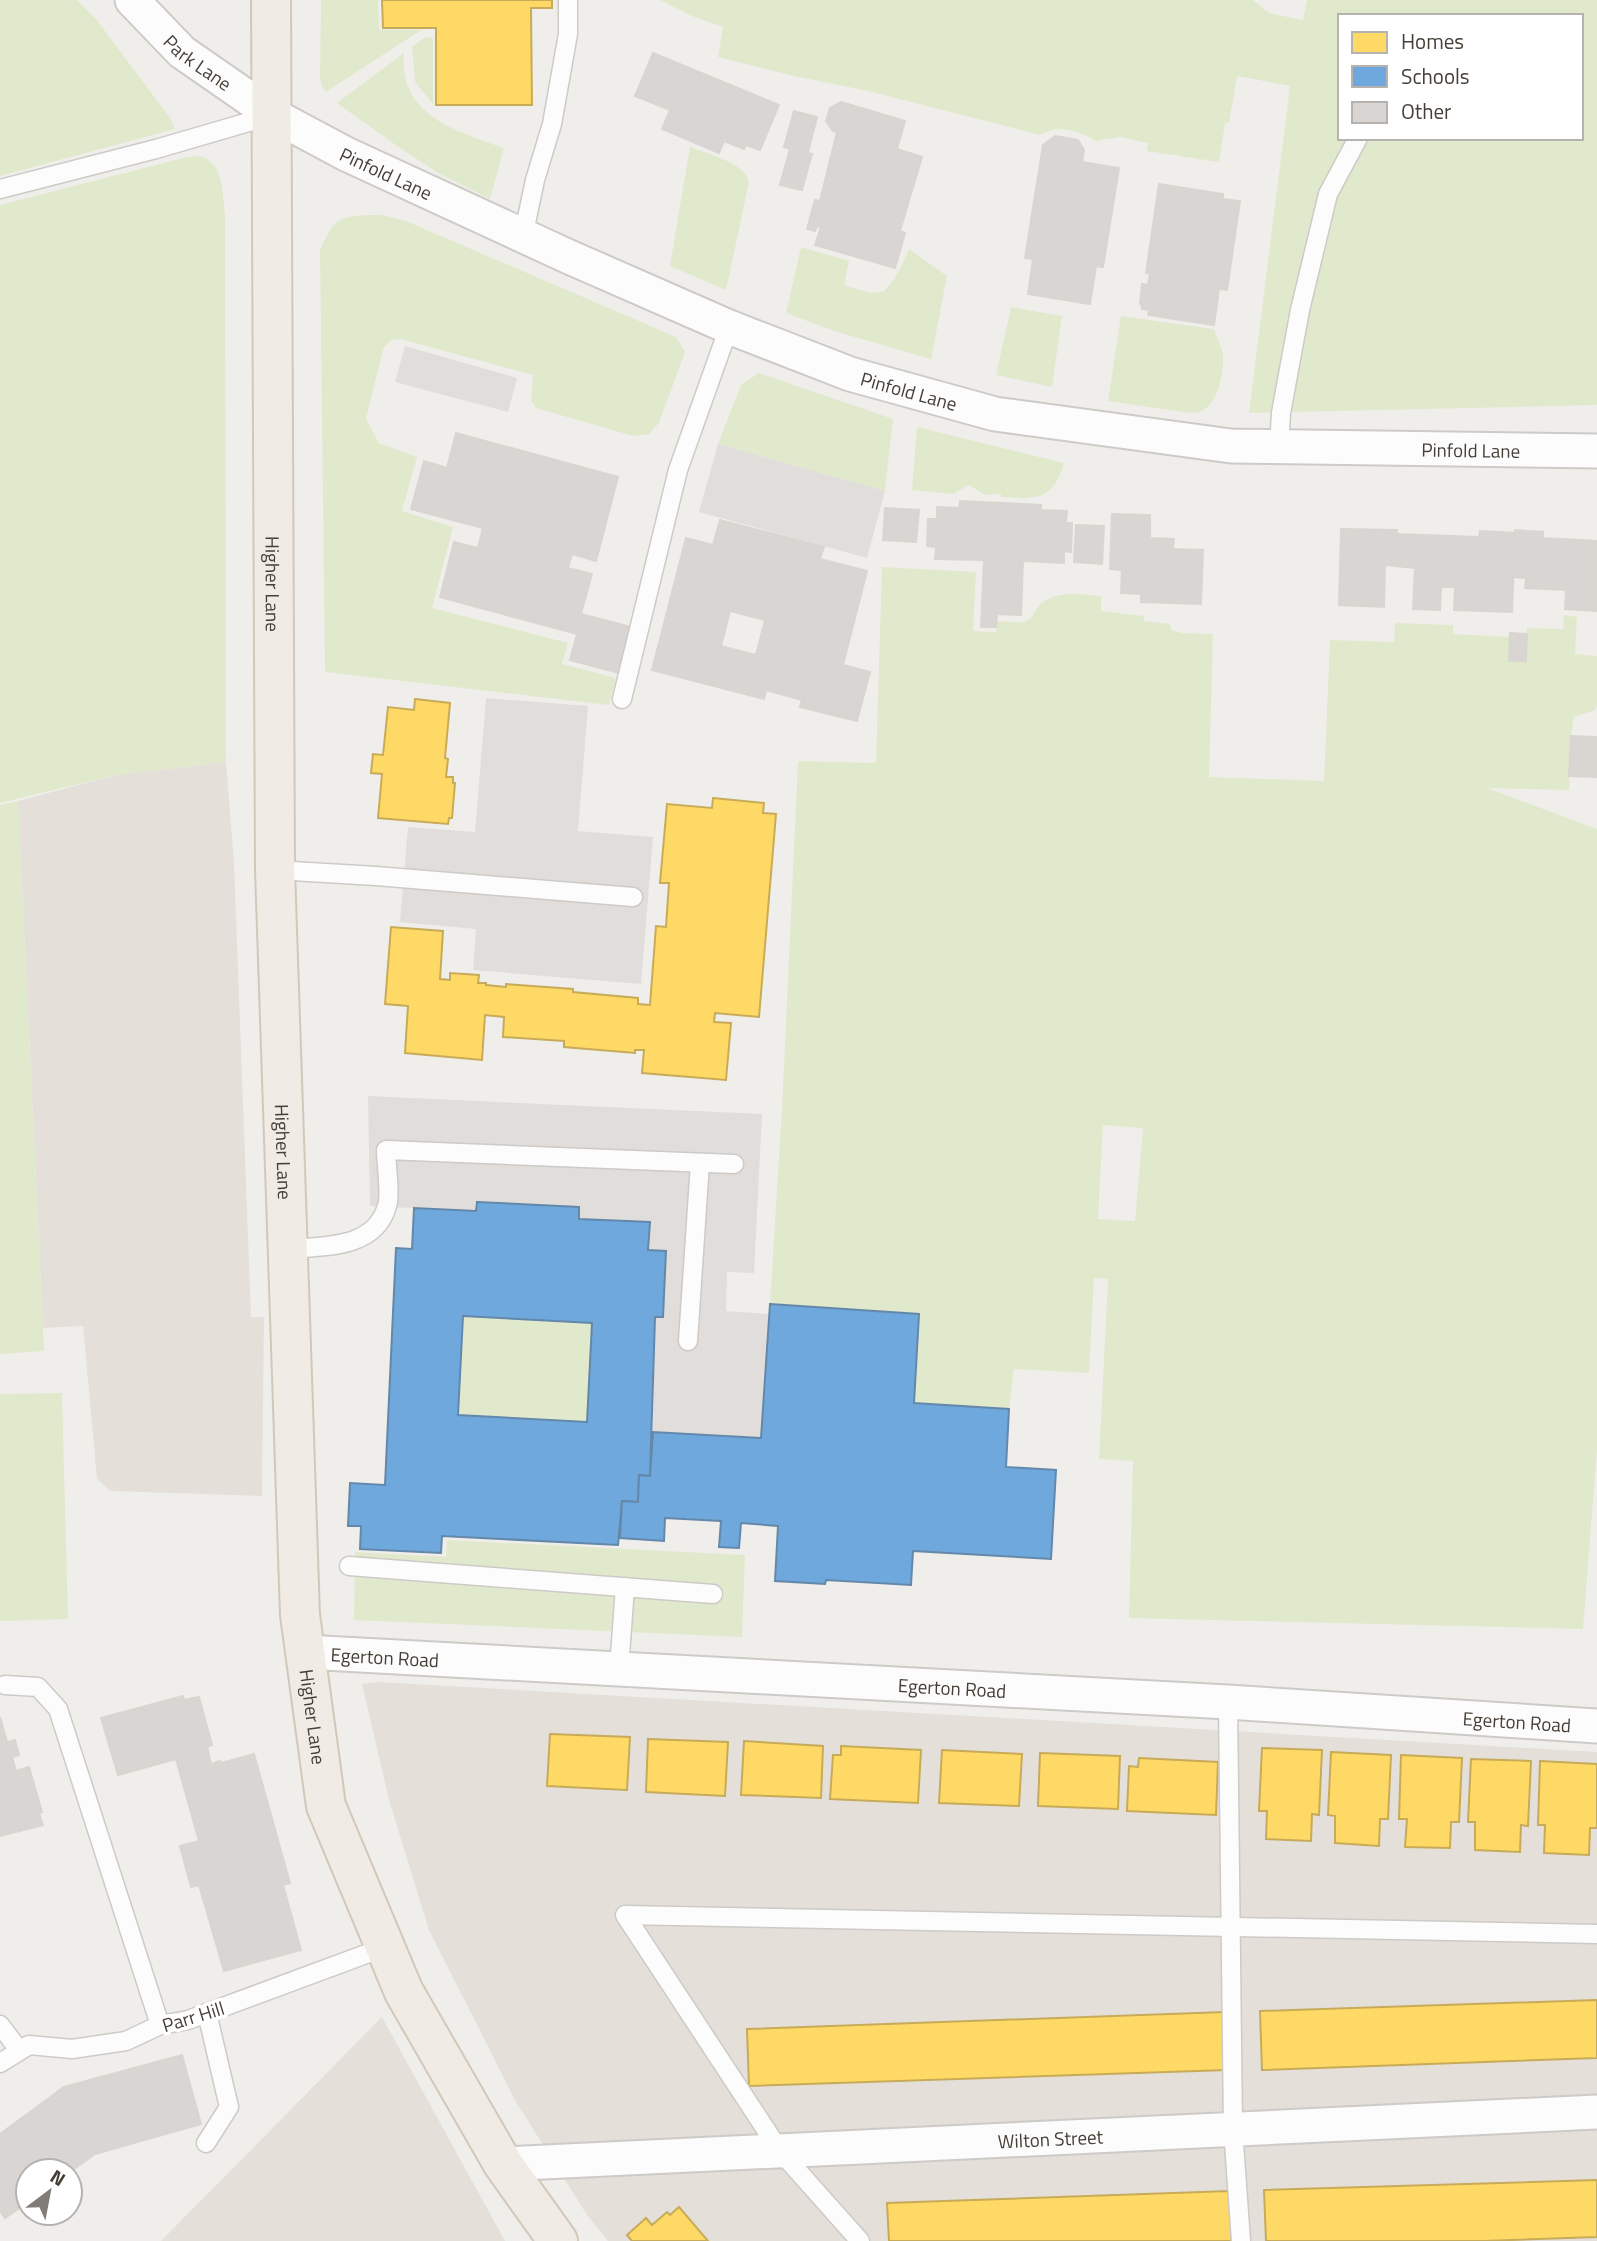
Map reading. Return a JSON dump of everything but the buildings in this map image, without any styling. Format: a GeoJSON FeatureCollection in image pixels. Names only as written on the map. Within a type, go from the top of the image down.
{"type":"FeatureCollection","features":[{"type":"Feature","properties":{"kind":"main road","name":"Higher Lane"},"geometry":{"type":"LineString","coordinates":[[271,0],[275,870],[300,1615],[326,1806],[404,1992],[503,2165],[558,2241]]}},
{"type":"Feature","properties":{"kind":"street","name":"Park Lane"},"geometry":{"type":"LineString","coordinates":[[132,0],[181,52],[273,115]]}},
{"type":"Feature","properties":{"kind":"street","name":"Pinfold Lane"},"geometry":{"type":"LineString","coordinates":[[273,115],[346,154],[523,237],[729,327],[850,374],[995,414],[1231,446],[1597,451]]}},
{"type":"Feature","properties":{"kind":"street","name":"Egerton Road"},"geometry":{"type":"LineString","coordinates":[[305,1652],[1228,1702],[1597,1726]]}},
{"type":"Feature","properties":{"kind":"street","name":"Wilton Street"},"geometry":{"type":"LineString","coordinates":[[503,2165],[1597,2112]]}},
{"type":"Feature","properties":{"kind":"lane"},"geometry":{"type":"LineString","coordinates":[[523,237],[554,111],[568,34],[568,0]]}},
{"type":"Feature","properties":{"kind":"lane"},"geometry":{"type":"LineString","coordinates":[[0,189],[156,149],[273,115]]}},
{"type":"Feature","properties":{"kind":"lane"},"geometry":{"type":"LineString","coordinates":[[1279,446],[1281,413],[1300,310],[1328,194],[1357,140]]}},
{"type":"Feature","properties":{"kind":"lane"},"geometry":{"type":"LineString","coordinates":[[622,699],[678,470],[729,327]]}},
{"type":"Feature","properties":{"kind":"lane"},"geometry":{"type":"LineString","coordinates":[[275,870],[633,897]]}},
{"type":"Feature","properties":{"kind":"lane"},"geometry":{"type":"LineString","coordinates":[[288,1249],[344,1244],[373,1231],[388,1205],[386,1150],[734,1164]]}},
{"type":"Feature","properties":{"kind":"lane"},"geometry":{"type":"LineString","coordinates":[[688,1341],[699,1163]]}},
{"type":"Feature","properties":{"kind":"lane"},"geometry":{"type":"LineString","coordinates":[[349,1566],[713,1594]]}},
{"type":"Feature","properties":{"kind":"lane"},"geometry":{"type":"LineString","coordinates":[[619,1669],[625,1587]]}},
{"type":"Feature","properties":{"kind":"lane"},"geometry":{"type":"LineString","coordinates":[[5,1685],[38,1687],[58,1709],[160,2025]]}},
{"type":"Feature","properties":{"kind":"lane"},"geometry":{"type":"LineString","coordinates":[[1228,1702],[1233,2129],[1241,2241]]}},
{"type":"Feature","properties":{"kind":"lane"},"geometry":{"type":"LineString","coordinates":[[860,2241],[780,2151],[625,1915],[1597,1934]]}},
{"type":"Feature","properties":{"kind":"lane","name":"Parr Hill"},"geometry":{"type":"LineString","coordinates":[[0,2063],[29,2045],[72,2049],[126,2041],[160,2025],[188,2020],[385,1947]]}},
{"type":"Feature","properties":{"kind":"lane"},"geometry":{"type":"LineString","coordinates":[[206,2143],[229,2107],[208,2013]]}},
{"type":"Feature","properties":{"kind":"lane"},"geometry":{"type":"LineString","coordinates":[[0,2025],[19,2050]]}},
{"type":"Feature","properties":{"kind":"shaded area"},"geometry":{"type":"Polygon","coordinates":[[[405,346],[517,378],[508,412],[395,382],[405,346]]]}},
{"type":"Feature","properties":{"kind":"shaded area"},"geometry":{"type":"Polygon","coordinates":[[[718,444],[885,491],[867,558],[699,512],[718,444]]]}},
{"type":"Feature","properties":{"kind":"shaded area"},"geometry":{"type":"Polygon","coordinates":[[[486,698],[588,706],[578,831],[653,837],[641,984],[473,970],[476,929],[400,922],[408,827],[475,832],[486,698]]]}},
{"type":"Feature","properties":{"kind":"shaded area"},"geometry":{"type":"Polygon","coordinates":[[[226,762],[234,863],[251,1317],[264,1317],[262,1496],[110,1491],[97,1478],[83,1326],[43,1328],[18,801],[116,775],[226,762]]]}},
{"type":"Feature","properties":{"kind":"shaded area"},"geometry":{"type":"Polygon","coordinates":[[[368,1096],[762,1114],[754,1273],[727,1272],[726,1311],[769,1314],[761,1438],[653,1432],[655,1317],[663,1317],[666,1251],[648,1250],[649,1222],[579,1219],[579,1207],[477,1202],[476,1211],[370,1206],[368,1096]]]}},
{"type":"Feature","properties":{"kind":"shaded area"},"geometry":{"type":"Polygon","coordinates":[[[379,1682],[1597,1752],[1597,2241],[608,2241],[587,2215],[516,2102],[429,1930],[389,1800],[362,1684],[379,1682]]]}},
{"type":"Feature","properties":{"kind":"shaded area"},"geometry":{"type":"Polygon","coordinates":[[[382,2017],[505,2241],[161,2241],[382,2017]]]}},
{"type":"Feature","properties":{"kind":"green space"},"geometry":{"type":"Polygon","coordinates":[[[0,0],[77,0],[96,19],[170,118],[175,129],[0,176],[0,0]]]}},
{"type":"Feature","properties":{"kind":"green space"},"geometry":{"type":"Polygon","coordinates":[[[321,0],[378,0],[379,30],[421,30],[326,92],[320,77],[321,0]]]}},
{"type":"Feature","properties":{"kind":"green space"},"geometry":{"type":"Polygon","coordinates":[[[660,0],[1253,0],[1269,13],[1303,20],[1307,0],[1597,0],[1597,405],[1249,413],[1290,86],[1237,76],[1229,123],[1225,123],[1219,162],[1147,151],[1148,143],[1120,137],[1095,141],[1075,131],[1061,129],[1040,135],[868,91],[718,57],[723,27],[692,16],[660,0]]]}},
{"type":"Feature","properties":{"kind":"green space"},"geometry":{"type":"Polygon","coordinates":[[[425,37],[433,38],[433,104],[415,82],[412,47],[425,37]]]}},
{"type":"Feature","properties":{"kind":"green space"},"geometry":{"type":"Polygon","coordinates":[[[404,53],[405,74],[410,92],[420,106],[450,127],[504,148],[490,199],[440,174],[337,103],[404,53]]]}},
{"type":"Feature","properties":{"kind":"green space"},"geometry":{"type":"Polygon","coordinates":[[[690,147],[733,164],[746,175],[749,182],[726,290],[670,266],[690,147]]]}},
{"type":"Feature","properties":{"kind":"green space"},"geometry":{"type":"Polygon","coordinates":[[[199,156],[214,165],[218,172],[225,214],[226,762],[116,775],[0,803],[0,205],[199,156]]]}},
{"type":"Feature","properties":{"kind":"green space"},"geometry":{"type":"Polygon","coordinates":[[[365,215],[382,215],[406,221],[660,330],[677,338],[685,352],[659,423],[649,434],[633,436],[536,408],[531,400],[533,375],[400,339],[391,340],[383,349],[366,419],[379,443],[417,457],[402,511],[453,527],[432,608],[568,643],[562,664],[616,678],[609,705],[325,672],[320,250],[336,223],[365,215]]]}},
{"type":"Feature","properties":{"kind":"green space"},"geometry":{"type":"Polygon","coordinates":[[[801,247],[849,261],[844,285],[870,293],[883,292],[888,287],[909,249],[947,276],[931,359],[834,331],[786,313],[801,247]]]}},
{"type":"Feature","properties":{"kind":"green space"},"geometry":{"type":"Polygon","coordinates":[[[1011,307],[1062,316],[1052,387],[996,375],[1011,307]]]}},
{"type":"Feature","properties":{"kind":"green space"},"geometry":{"type":"Polygon","coordinates":[[[1121,316],[1214,329],[1222,350],[1223,363],[1219,385],[1210,405],[1203,411],[1192,413],[1108,401],[1121,316]]]}},
{"type":"Feature","properties":{"kind":"green space"},"geometry":{"type":"Polygon","coordinates":[[[759,373],[893,419],[885,491],[718,444],[741,385],[759,373]]]}},
{"type":"Feature","properties":{"kind":"green space"},"geometry":{"type":"Polygon","coordinates":[[[917,427],[1064,463],[1055,485],[1042,495],[1034,497],[985,495],[969,485],[953,494],[912,490],[917,427]]]}},
{"type":"Feature","properties":{"kind":"green space"},"geometry":{"type":"Polygon","coordinates":[[[882,567],[976,572],[973,631],[996,632],[997,621],[1026,621],[1040,604],[1047,600],[1061,595],[1077,594],[1101,596],[1101,611],[1144,616],[1144,621],[1170,624],[1171,630],[1183,633],[1213,634],[1209,777],[1324,781],[1330,640],[1394,642],[1395,623],[1453,625],[1453,634],[1510,637],[1509,660],[1525,661],[1527,628],[1563,629],[1564,615],[1577,617],[1575,654],[1597,656],[1597,706],[1595,710],[1574,717],[1569,790],[1487,788],[1597,829],[1597,1450],[1583,1629],[1129,1618],[1133,1461],[1099,1459],[1108,1279],[1094,1278],[1089,1373],[1014,1369],[1009,1409],[914,1403],[919,1314],[770,1304],[798,761],[876,763],[882,567]],[[1103,1125],[1098,1219],[1135,1221],[1143,1128],[1103,1125]]]}},
{"type":"Feature","properties":{"kind":"green space"},"geometry":{"type":"Polygon","coordinates":[[[18,801],[44,1351],[0,1354],[0,805],[18,801]]]}},
{"type":"Feature","properties":{"kind":"green space"},"geometry":{"type":"Polygon","coordinates":[[[463,1316],[592,1323],[587,1422],[458,1415],[463,1316]]]}},
{"type":"Feature","properties":{"kind":"green space"},"geometry":{"type":"Polygon","coordinates":[[[62,1393],[68,1619],[0,1621],[0,1394],[62,1393]]]}},
{"type":"Feature","properties":{"kind":"green space"},"geometry":{"type":"Polygon","coordinates":[[[447,1540],[745,1555],[742,1637],[354,1620],[355,1552],[446,1557],[447,1540]]]}}]}
